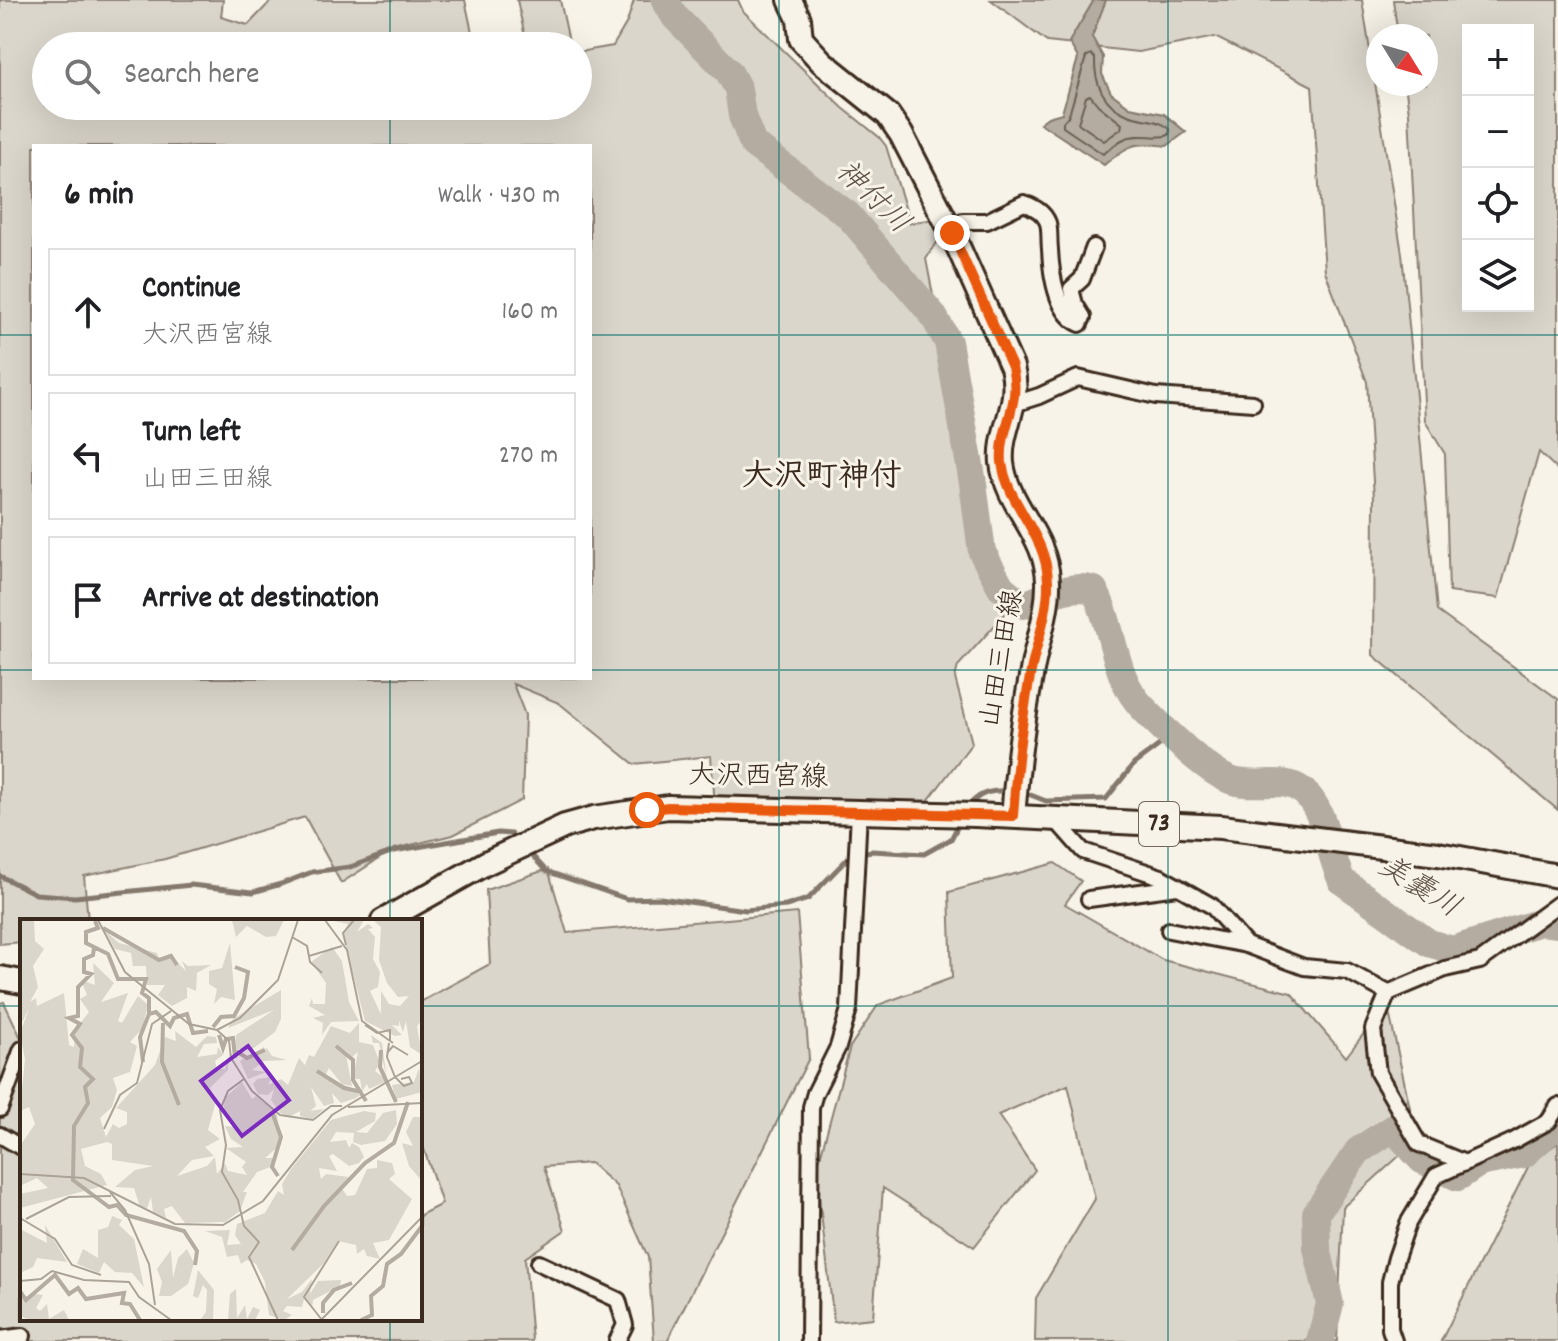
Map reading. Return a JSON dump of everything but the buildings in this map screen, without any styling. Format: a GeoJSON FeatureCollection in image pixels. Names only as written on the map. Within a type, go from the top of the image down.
{"type":"FeatureCollection","features":[{"type":"Feature","properties":{"kind":"main road","name":"山田三田線"},"geometry":{"type":"LineString","coordinates":[[790,0],[799,19],[801,39],[822,62],[895,124],[952,233],[1012,367],[1014,404],[1003,441],[1004,477],[1046,554],[1047,598],[1032,668],[1014,799]]}},
{"type":"Feature","properties":{"kind":"main road","name":"大沢西宮線"},"geometry":{"type":"LineString","coordinates":[[387,919],[524,844],[565,826],[594,818],[668,807],[964,815],[1014,799]]}},
{"type":"Feature","properties":{"kind":"main road","name":"73"},"geometry":{"type":"LineString","coordinates":[[1014,799],[1054,818],[1221,827],[1304,836],[1438,854],[1558,876]]}},
{"type":"Feature","properties":{"kind":"main road"},"geometry":{"type":"LineString","coordinates":[[0,978],[20,982]]}},
{"type":"Feature","properties":{"kind":"street"},"geometry":{"type":"LineString","coordinates":[[952,233],[963,221],[987,221],[1024,203],[1038,209],[1048,223],[1051,271],[1060,299],[1072,320],[1080,324],[1083,317],[1071,289],[1082,279],[1094,247]]}},
{"type":"Feature","properties":{"kind":"street"},"geometry":{"type":"LineString","coordinates":[[1014,404],[1078,378],[1156,396],[1253,403]]}},
{"type":"Feature","properties":{"kind":"street"},"geometry":{"type":"LineString","coordinates":[[809,1341],[811,1107],[838,1047],[849,1009],[859,812]]}},
{"type":"Feature","properties":{"kind":"street"},"geometry":{"type":"LineString","coordinates":[[1054,818],[1083,851],[1161,877],[1212,906],[1246,945]]}},
{"type":"Feature","properties":{"kind":"street"},"geometry":{"type":"LineString","coordinates":[[1089,899],[1177,887]]}},
{"type":"Feature","properties":{"kind":"street"},"geometry":{"type":"LineString","coordinates":[[1465,1163],[1419,1144],[1378,1073],[1373,1029],[1388,993],[1445,969],[1480,961],[1558,904]]}},
{"type":"Feature","properties":{"kind":"street"},"geometry":{"type":"LineString","coordinates":[[1169,930],[1246,945],[1304,967],[1347,971],[1388,993]]}},
{"type":"Feature","properties":{"kind":"street"},"geometry":{"type":"LineString","coordinates":[[0,1109],[20,1054]]}},
{"type":"Feature","properties":{"kind":"street"},"geometry":{"type":"LineString","coordinates":[[1394,1341],[1390,1329],[1390,1282],[1408,1223],[1436,1176],[1549,1121],[1558,1106]]}},
{"type":"Feature","properties":{"kind":"street"},"geometry":{"type":"LineString","coordinates":[[0,1135],[20,1147]]}},
{"type":"Feature","properties":{"kind":"street"},"geometry":{"type":"LineString","coordinates":[[539,1263],[618,1300],[625,1325],[617,1341]]}},
{"type":"Feature","properties":{"kind":"street"},"geometry":{"type":"LineString","coordinates":[[0,1339],[23,1336]]}},
{"type":"Feature","properties":{"kind":"shaded area"},"geometry":{"type":"Polygon","coordinates":[[[0,0],[223,0],[221,17],[248,25],[272,0],[465,0],[472,32],[32,32],[32,120],[592,120],[592,50],[613,46],[627,22],[634,0],[738,0],[743,11],[843,108],[879,137],[886,146],[910,223],[933,219],[941,237],[926,259],[948,373],[1005,614],[958,666],[955,678],[972,743],[927,802],[715,804],[711,756],[634,764],[559,703],[513,684],[525,715],[522,800],[453,835],[394,849],[341,883],[305,817],[165,859],[84,876],[88,919],[20,919],[20,942],[0,944],[0,0]]]}},
{"type":"Feature","properties":{"kind":"shaded area"},"geometry":{"type":"Polygon","coordinates":[[[517,0],[560,0],[567,32],[524,32],[517,0]]]}},
{"type":"Feature","properties":{"kind":"shaded area"},"geometry":{"type":"Polygon","coordinates":[[[991,0],[1362,0],[1366,25],[1366,96],[1377,96],[1402,254],[1437,611],[1558,699],[1558,810],[1373,655],[1374,498],[1367,382],[1325,271],[1312,86],[1215,37],[1138,52],[1047,42],[991,0]]]}},
{"type":"Feature","properties":{"kind":"shaded area"},"geometry":{"type":"Polygon","coordinates":[[[1393,0],[1558,0],[1558,470],[1539,452],[1498,598],[1449,592],[1445,454],[1425,421],[1407,96],[1438,96],[1438,24],[1396,24],[1393,0]]]}},
{"type":"Feature","properties":{"kind":"shaded area"},"geometry":{"type":"Polygon","coordinates":[[[1055,863],[1081,881],[1065,904],[1163,960],[1291,993],[1346,1057],[1387,1003],[1417,1140],[1343,1207],[1337,1341],[1035,1341],[1036,1298],[1095,1199],[1068,1085],[998,1115],[1035,1170],[974,1247],[883,1188],[873,1318],[834,1322],[816,1172],[850,1047],[878,1005],[952,978],[949,892],[1055,863]]]}},
{"type":"Feature","properties":{"kind":"shaded area"},"geometry":{"type":"Polygon","coordinates":[[[548,869],[567,933],[797,913],[809,1058],[667,1341],[654,1341],[648,1257],[616,1186],[590,1163],[544,1167],[565,1230],[525,1258],[532,1341],[0,1341],[0,1003],[4,1002],[20,1036],[20,1321],[422,1321],[422,1214],[442,1204],[422,1143],[422,1001],[490,964],[486,890],[548,869]]]}},
{"type":"Feature","properties":{"kind":"shaded area"},"geometry":{"type":"Polygon","coordinates":[[[1558,1143],[1558,1341],[1441,1341],[1531,1161],[1558,1143]]]}},
{"type":"Feature","properties":{"kind":"water"},"geometry":{"type":"Polygon","coordinates":[[[1094,0],[1106,0],[1092,37],[1103,57],[1102,74],[1111,93],[1130,107],[1164,114],[1186,132],[1167,146],[1132,146],[1104,165],[1040,123],[1062,113],[1078,58],[1069,42],[1094,0]]]}},
{"type":"Feature","properties":{"kind":"waterway","name":"神付川"},"geometry":{"type":"LineString","coordinates":[[665,0],[675,17],[729,72],[738,89],[742,116],[753,144],[848,215],[933,315],[948,342],[982,552],[1001,587],[1023,605],[1076,588],[1094,590],[1125,682],[1143,708],[1186,749],[1223,777],[1243,783],[1282,783],[1300,789],[1320,815],[1342,881],[1429,943],[1452,950],[1541,922],[1558,924]]}},
{"type":"Feature","properties":{"kind":"waterway"},"geometry":{"type":"LineString","coordinates":[[1023,792],[1046,801],[1106,799],[1134,764],[1173,735]]}},
{"type":"Feature","properties":{"kind":"waterway"},"geometry":{"type":"LineString","coordinates":[[967,809],[975,799],[985,794],[1009,791]]}},
{"type":"Feature","properties":{"kind":"waterway"},"geometry":{"type":"LineString","coordinates":[[528,851],[546,871],[627,899],[660,898],[746,910],[786,906],[808,899],[852,854],[872,851],[924,854],[951,839],[960,822]]}},
{"type":"Feature","properties":{"kind":"waterway"},"geometry":{"type":"LineString","coordinates":[[0,876],[36,894],[75,897],[191,885],[253,892],[312,872],[350,867],[394,851],[498,833],[511,834],[518,841]]}},
{"type":"Feature","properties":{"kind":"waterway"},"geometry":{"type":"LineString","coordinates":[[1320,1341],[1330,1304],[1317,1248],[1316,1213],[1358,1151],[1393,1128],[1422,1160],[1458,1177],[1479,1163],[1524,1154],[1549,1132],[1558,1111]]}},
{"type":"Feature","properties":{"kind":"district","name":"大沢町神付"},"geometry":{"type":"Point","coordinates":[822,479]}},
{"type":"Feature","properties":{"kind":"route"},"geometry":{"type":"LineString","coordinates":[[647,810],[668,807],[1013,816],[1017,758],[1032,668],[1045,614],[1048,582],[1046,554],[1004,477],[1003,441],[1014,404],[1012,367],[952,233]]}},
{"type":"Feature","properties":{"kind":"water label","name":"美嚢川"},"geometry":{"type":"Point","coordinates":[1418,889]}}]}
